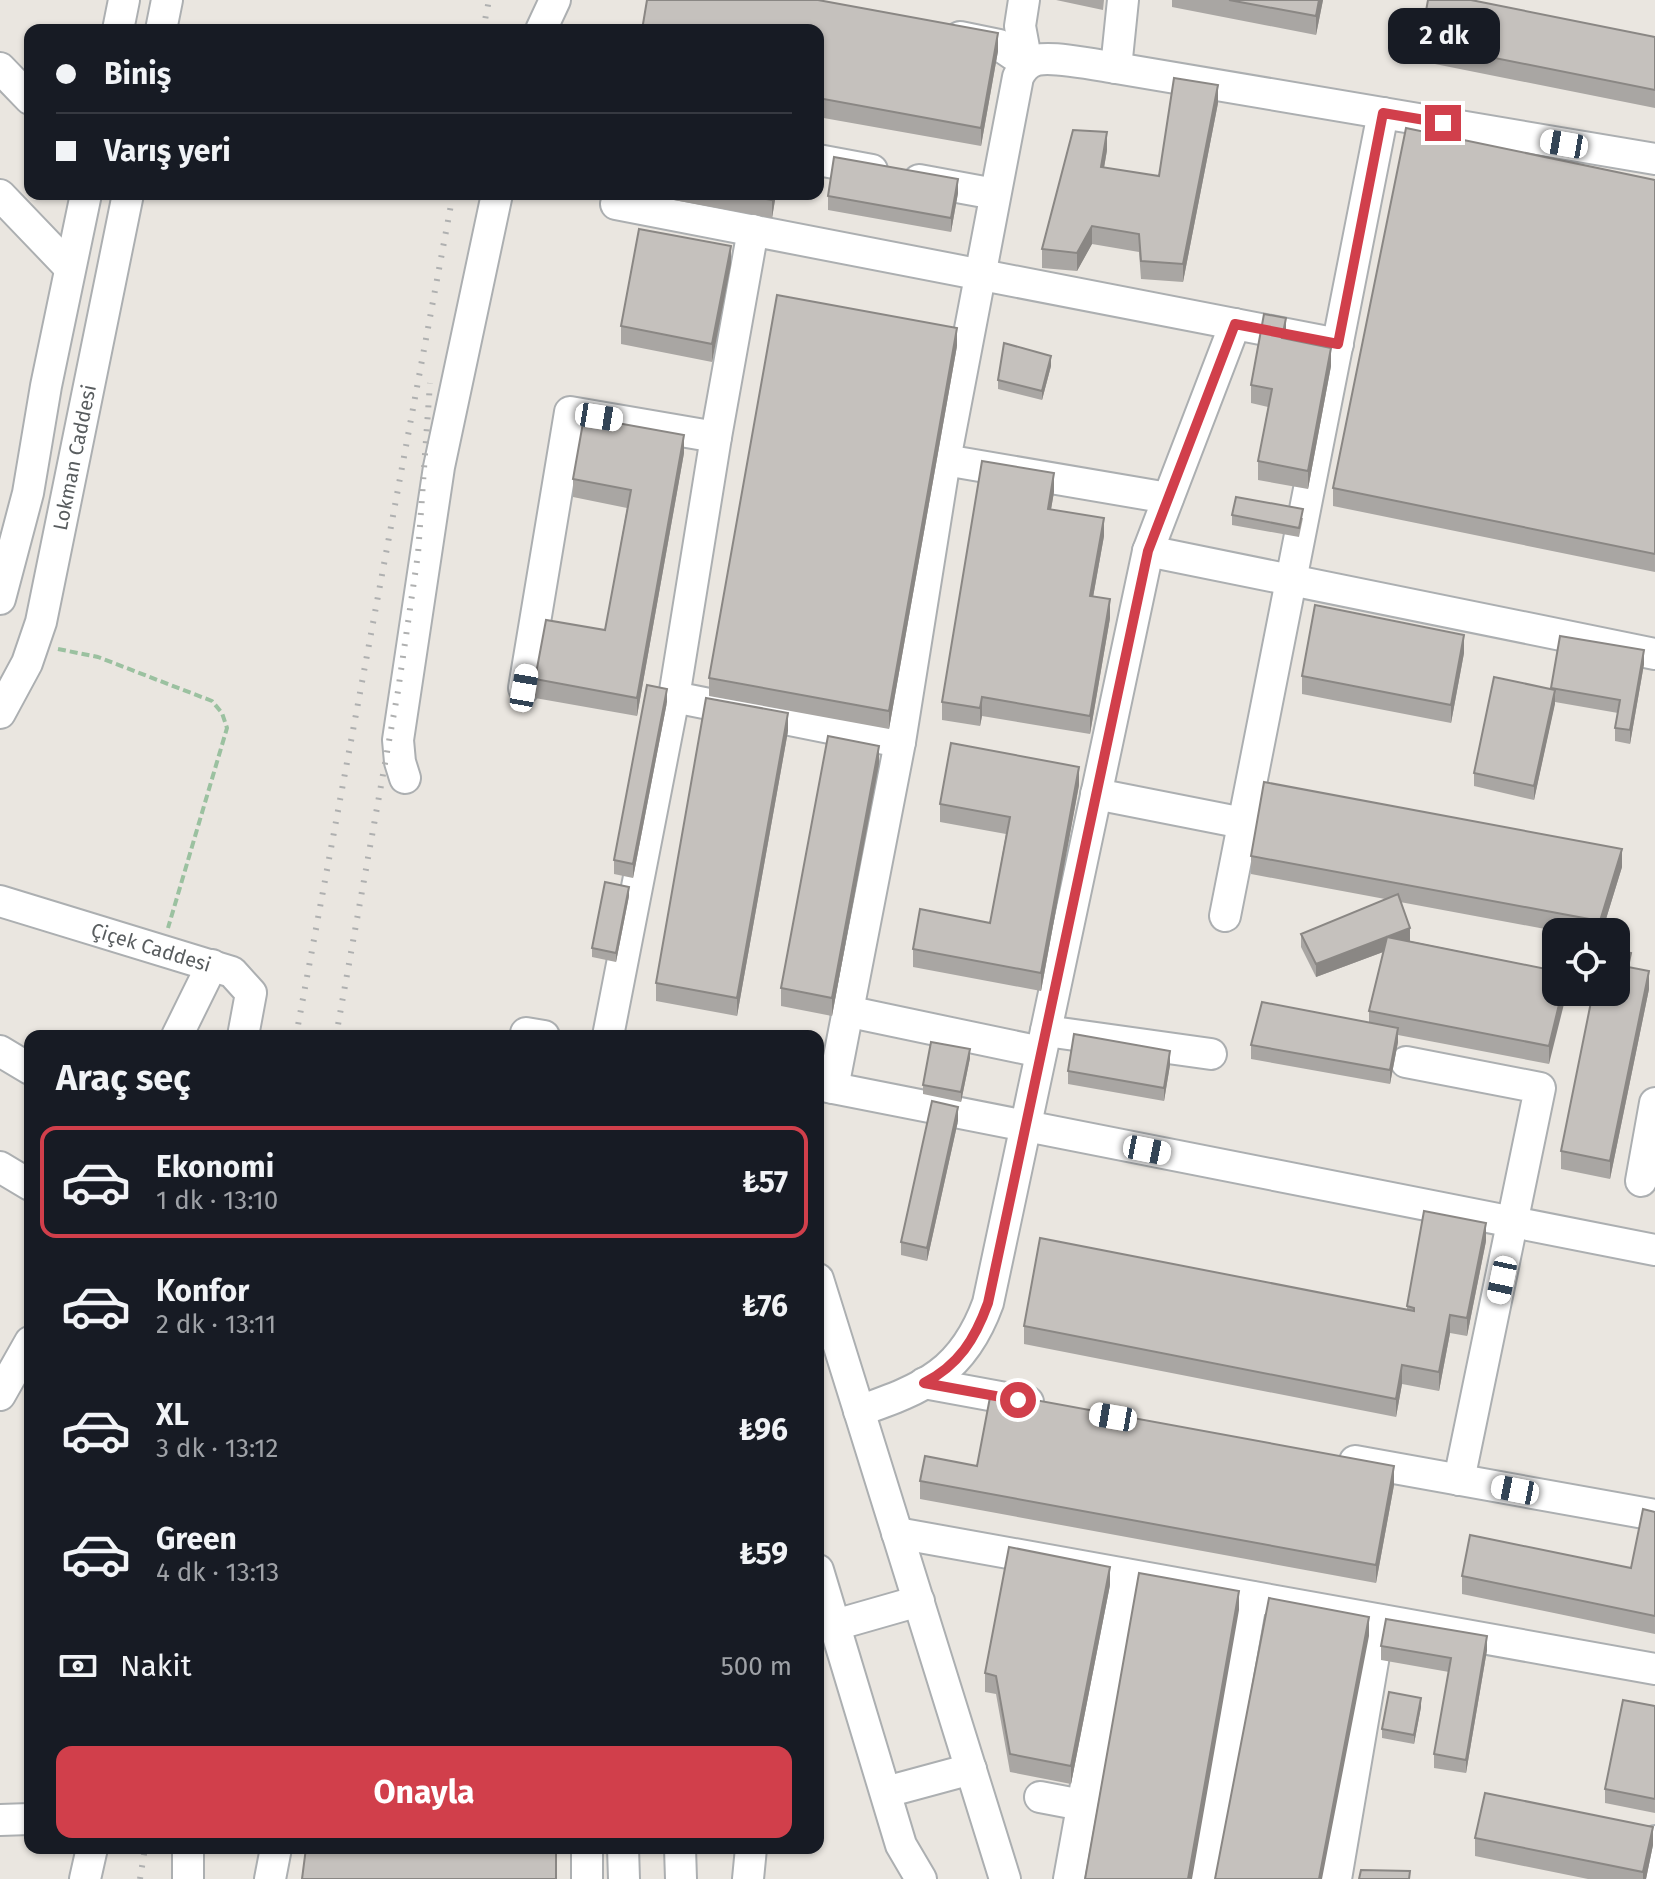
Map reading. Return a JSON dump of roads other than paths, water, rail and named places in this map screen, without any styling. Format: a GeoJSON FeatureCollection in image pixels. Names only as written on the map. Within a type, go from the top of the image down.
{"type":"FeatureCollection","features":[{"type":"Feature","properties":{"kind":"street"},"geometry":{"type":"LineString","coordinates":[[119,24],[124,0]]}},
{"type":"Feature","properties":{"kind":"street"},"geometry":{"type":"LineString","coordinates":[[162,24],[167,0]]}},
{"type":"Feature","properties":{"kind":"street"},"geometry":{"type":"LineString","coordinates":[[544,24],[555,0]]}},
{"type":"Feature","properties":{"kind":"street"},"geometry":{"type":"LineString","coordinates":[[1024,0],[1020,26],[1027,64]]}},
{"type":"Feature","properties":{"kind":"street"},"geometry":{"type":"LineString","coordinates":[[1116,68],[1123,0]]}},
{"type":"Feature","properties":{"kind":"street"},"geometry":{"type":"LineString","coordinates":[[937,33],[999,45],[1027,64]]}},
{"type":"Feature","properties":{"kind":"street"},"geometry":{"type":"LineString","coordinates":[[1655,159],[1116,68],[1041,59],[1027,64],[1018,77],[945,460],[900,742],[846,1011],[825,1087],[1655,1250]]}},
{"type":"Feature","properties":{"kind":"street"},"geometry":{"type":"LineString","coordinates":[[0,68],[24,93]]}},
{"type":"Feature","properties":{"kind":"street"},"geometry":{"type":"LineString","coordinates":[[1225,916],[1383,113]]}},
{"type":"Feature","properties":{"kind":"street"},"geometry":{"type":"LineString","coordinates":[[824,161],[995,194]]}},
{"type":"Feature","properties":{"kind":"street"},"geometry":{"type":"LineString","coordinates":[[0,195],[70,268]]}},
{"type":"Feature","properties":{"kind":"street","name":"Lokman Caddesi"},"geometry":{"type":"LineString","coordinates":[[0,599],[12,505],[85,200]]}},
{"type":"Feature","properties":{"kind":"street","name":"Lokman Caddesi"},"geometry":{"type":"LineString","coordinates":[[0,713],[35,645],[127,200]]}},
{"type":"Feature","properties":{"kind":"street"},"geometry":{"type":"LineString","coordinates":[[405,778],[398,740],[439,467],[496,200]]}},
{"type":"Feature","properties":{"kind":"street"},"geometry":{"type":"LineString","coordinates":[[616,204],[1338,344]]}},
{"type":"Feature","properties":{"kind":"street"},"geometry":{"type":"LineString","coordinates":[[609,1030],[674,697],[753,230]]}},
{"type":"Feature","properties":{"kind":"street"},"geometry":{"type":"LineString","coordinates":[[859,1411],[924,1383],[957,1361],[981,1322],[988,1303],[1148,551],[1235,324]]}},
{"type":"Feature","properties":{"kind":"street"},"geometry":{"type":"LineString","coordinates":[[524,688],[570,412],[716,437]]}},
{"type":"Feature","properties":{"kind":"street"},"geometry":{"type":"LineString","coordinates":[[945,460],[1168,498]]}},
{"type":"Feature","properties":{"kind":"street"},"geometry":{"type":"LineString","coordinates":[[1148,551],[1655,654]]}},
{"type":"Feature","properties":{"kind":"street"},"geometry":{"type":"LineString","coordinates":[[674,697],[900,742]]}},
{"type":"Feature","properties":{"kind":"street"},"geometry":{"type":"LineString","coordinates":[[1096,794],[1243,823]]}},
{"type":"Feature","properties":{"kind":"street","name":"Çiçek Caddesi"},"geometry":{"type":"LineString","coordinates":[[0,901],[212,965],[239,978],[251,993],[244,1030]]}},
{"type":"Feature","properties":{"kind":"street"},"geometry":{"type":"LineString","coordinates":[[180,1030],[212,965]]}},
{"type":"Feature","properties":{"kind":"street"},"geometry":{"type":"LineString","coordinates":[[846,1011],[1043,1041],[1211,1054]]}},
{"type":"Feature","properties":{"kind":"street"},"geometry":{"type":"LineString","coordinates":[[0,1051],[24,1065]]}},
{"type":"Feature","properties":{"kind":"street"},"geometry":{"type":"LineString","coordinates":[[1406,1062],[1540,1088],[1459,1480]]}},
{"type":"Feature","properties":{"kind":"street"},"geometry":{"type":"LineString","coordinates":[[1641,1181],[1655,1103]]}},
{"type":"Feature","properties":{"kind":"street"},"geometry":{"type":"LineString","coordinates":[[0,1167],[24,1181]]}},
{"type":"Feature","properties":{"kind":"street"},"geometry":{"type":"LineString","coordinates":[[824,1310],[859,1411],[1005,1879]]}},
{"type":"Feature","properties":{"kind":"street"},"geometry":{"type":"LineString","coordinates":[[0,1395],[16,1351]]}},
{"type":"Feature","properties":{"kind":"street"},"geometry":{"type":"LineString","coordinates":[[924,1383],[1050,1406]]}},
{"type":"Feature","properties":{"kind":"street"},"geometry":{"type":"LineString","coordinates":[[1333,1457],[1655,1515]]}},
{"type":"Feature","properties":{"kind":"street"},"geometry":{"type":"LineString","coordinates":[[897,1533],[1655,1669]]}},
{"type":"Feature","properties":{"kind":"street"},"geometry":{"type":"LineString","coordinates":[[1069,1879],[1124,1574]]}},
{"type":"Feature","properties":{"kind":"street"},"geometry":{"type":"LineString","coordinates":[[824,1589],[901,1845],[921,1879]]}},
{"type":"Feature","properties":{"kind":"street"},"geometry":{"type":"LineString","coordinates":[[1202,1879],[1252,1597]]}},
{"type":"Feature","properties":{"kind":"street"},"geometry":{"type":"LineString","coordinates":[[835,1625],[919,1601]]}},
{"type":"Feature","properties":{"kind":"street"},"geometry":{"type":"LineString","coordinates":[[1336,1879],[1380,1620]]}},
{"type":"Feature","properties":{"kind":"street"},"geometry":{"type":"LineString","coordinates":[[886,1792],[971,1769]]}},
{"type":"Feature","properties":{"kind":"street"},"geometry":{"type":"LineString","coordinates":[[1040,1797],[1082,1805]]}},
{"type":"Feature","properties":{"kind":"street"},"geometry":{"type":"LineString","coordinates":[[0,1820],[24,1819]]}},
{"type":"Feature","properties":{"kind":"street"},"geometry":{"type":"LineString","coordinates":[[1648,1879],[1655,1841]]}},
{"type":"Feature","properties":{"kind":"street"},"geometry":{"type":"LineString","coordinates":[[85,1879],[91,1854]]}},
{"type":"Feature","properties":{"kind":"street"},"geometry":{"type":"LineString","coordinates":[[188,1854],[188,1879]]}},
{"type":"Feature","properties":{"kind":"street"},"geometry":{"type":"LineString","coordinates":[[270,1879],[275,1854]]}},
{"type":"Feature","properties":{"kind":"street"},"geometry":{"type":"LineString","coordinates":[[587,1854],[587,1879]]}},
{"type":"Feature","properties":{"kind":"street"},"geometry":{"type":"LineString","coordinates":[[623,1854],[624,1879]]}},
{"type":"Feature","properties":{"kind":"street"},"geometry":{"type":"LineString","coordinates":[[680,1854],[681,1879]]}},
{"type":"Feature","properties":{"kind":"street"},"geometry":{"type":"LineString","coordinates":[[748,1879],[750,1854]]}},
{"type":"Feature","properties":{"kind":"railway"},"geometry":{"type":"LineString","coordinates":[[484,24],[489,0]]}},
{"type":"Feature","properties":{"kind":"railway"},"geometry":{"type":"LineString","coordinates":[[297,1030],[452,200]]}},
{"type":"Feature","properties":{"kind":"railway"},"geometry":{"type":"LineString","coordinates":[[337,1030],[398,691],[418,554],[430,383]]}},
{"type":"Feature","properties":{"kind":"railway"},"geometry":{"type":"LineString","coordinates":[[140,1879],[144,1854]]}}]}
